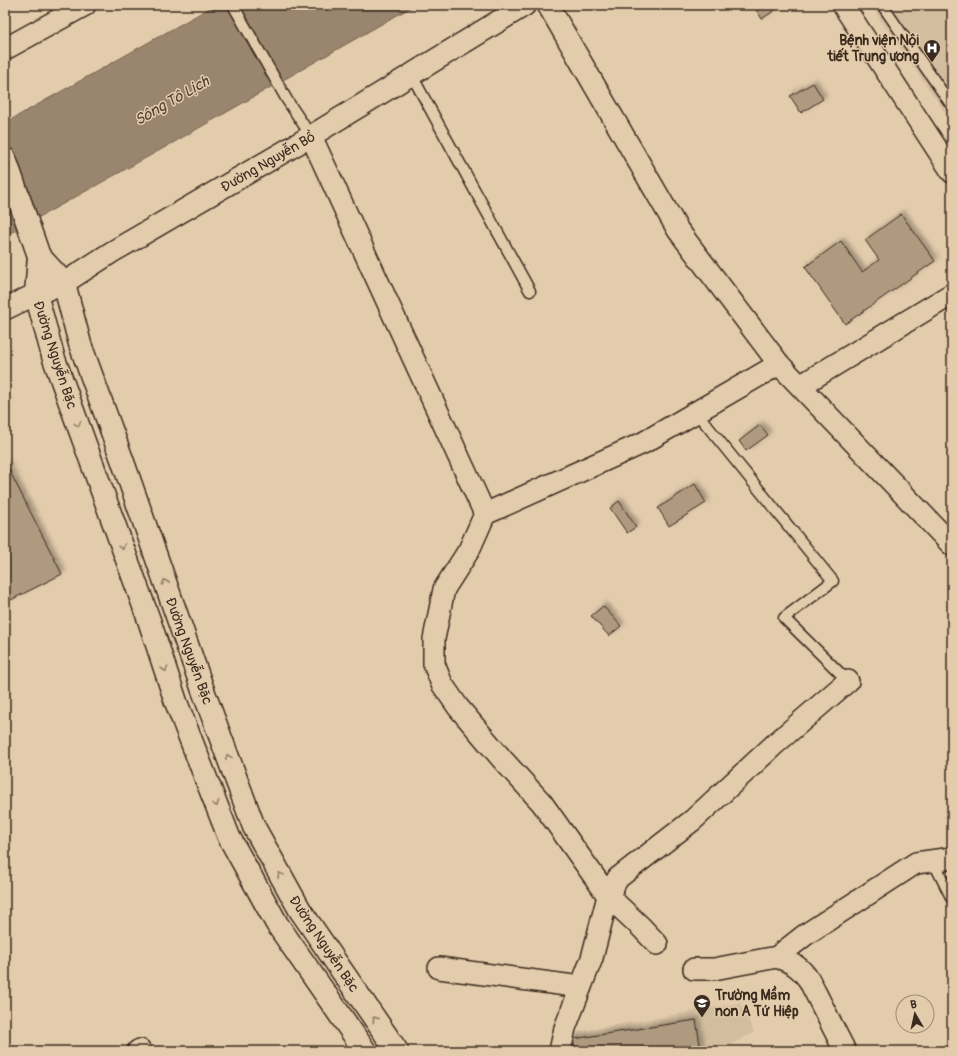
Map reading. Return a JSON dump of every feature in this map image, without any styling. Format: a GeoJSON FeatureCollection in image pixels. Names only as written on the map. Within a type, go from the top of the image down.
{"type":"FeatureCollection","features":[{"type":"Feature","properties":{"kind":"main road"},"geometry":{"type":"LineString","coordinates":[[5,159],[35,246]]}},
{"type":"Feature","properties":{"kind":"main road","name":"Đường Nguyễn Bặc"},"geometry":{"type":"LineString","coordinates":[[35,246],[64,283],[80,344],[201,686],[254,827],[300,910],[397,1051]]}},
{"type":"Feature","properties":{"kind":"main road","name":"Đường Nguyễn Bặc"},"geometry":{"type":"LineString","coordinates":[[35,246],[36,294],[53,356],[149,620],[176,702],[229,837],[277,924],[364,1051]]}},
{"type":"Feature","properties":{"kind":"street"},"geometry":{"type":"LineString","coordinates":[[5,49],[85,5]]}},
{"type":"Feature","properties":{"kind":"street","name":"Đường Nguyễn Bồ"},"geometry":{"type":"LineString","coordinates":[[5,309],[36,294],[64,283],[112,252],[311,136],[525,5]]}},
{"type":"Feature","properties":{"kind":"street"},"geometry":{"type":"LineString","coordinates":[[548,5],[678,230],[779,364],[952,545]]}},
{"type":"Feature","properties":{"kind":"street"},"geometry":{"type":"LineString","coordinates":[[843,5],[950,163]]}},
{"type":"Feature","properties":{"kind":"street"},"geometry":{"type":"LineString","coordinates":[[311,136],[486,514]]}},
{"type":"Feature","properties":{"kind":"street"},"geometry":{"type":"LineString","coordinates":[[800,386],[952,294]]}},
{"type":"Feature","properties":{"kind":"street"},"geometry":{"type":"LineString","coordinates":[[657,944],[608,896],[542,803],[502,759],[458,706],[442,684],[434,664],[434,639],[444,588],[469,550],[486,514],[643,443],[779,364]]}},
{"type":"Feature","properties":{"kind":"street"},"geometry":{"type":"LineString","coordinates":[[560,1051],[565,1028],[592,958],[608,896],[618,878],[694,820],[775,744],[848,681]]}},
{"type":"Feature","properties":{"kind":"street"},"geometry":{"type":"LineString","coordinates":[[694,969],[714,969],[777,957],[805,935],[916,863],[942,859]]}},
{"type":"Feature","properties":{"kind":"street"},"geometry":{"type":"LineString","coordinates":[[777,957],[794,964],[809,980],[845,1051]]}},
{"type":"Feature","properties":{"kind":"street"},"geometry":{"type":"LineString","coordinates":[[438,968],[581,987]]}},
{"type":"Feature","properties":{"kind":"lane"},"geometry":{"type":"LineString","coordinates":[[233,5],[287,100],[311,136]]}},
{"type":"Feature","properties":{"kind":"lane"},"geometry":{"type":"LineString","coordinates":[[882,5],[952,106]]}},
{"type":"Feature","properties":{"kind":"lane"},"geometry":{"type":"LineString","coordinates":[[410,74],[530,291]]}},
{"type":"Feature","properties":{"kind":"lane"},"geometry":{"type":"LineString","coordinates":[[696,412],[833,581],[784,618],[848,681]]}},
{"type":"Feature","properties":{"kind":"lane"},"geometry":{"type":"LineString","coordinates":[[942,859],[952,899]]}},
{"type":"Feature","properties":{"kind":"shaded area","name":"Bệnh viện Nội tiết Trung ương"},"geometry":{"type":"Polygon","coordinates":[[[870,5],[952,5],[952,122],[870,5]]]}},
{"type":"Feature","properties":{"kind":"shaded area","name":"Trường Mầm non A Tứ Hiệp"},"geometry":{"type":"Polygon","coordinates":[[[740,1003],[754,1032],[720,1051],[566,1051],[571,1033],[740,1003]]]}},
{"type":"Feature","properties":{"kind":"water","name":"Sông Tô Lịch"},"geometry":{"type":"Polygon","coordinates":[[[215,5],[415,5],[162,149],[5,236],[5,123],[215,5]]]}},
{"type":"Feature","properties":{"kind":"building"},"geometry":{"type":"Polygon","coordinates":[[[753,5],[776,5],[778,8],[762,19],[753,5]]]}},
{"type":"Feature","properties":{"kind":"building"},"geometry":{"type":"Polygon","coordinates":[[[952,50],[952,60],[947,54],[952,50]]]}},
{"type":"Feature","properties":{"kind":"building"},"geometry":{"type":"Polygon","coordinates":[[[813,83],[823,99],[801,113],[790,96],[813,83]]]}},
{"type":"Feature","properties":{"kind":"building"},"geometry":{"type":"Polygon","coordinates":[[[901,214],[935,261],[845,324],[805,267],[841,241],[862,272],[879,260],[865,240],[901,214]]]}},
{"type":"Feature","properties":{"kind":"building"},"geometry":{"type":"Polygon","coordinates":[[[760,425],[768,435],[746,451],[739,441],[760,425]]]}},
{"type":"Feature","properties":{"kind":"building"},"geometry":{"type":"Polygon","coordinates":[[[5,462],[62,574],[5,603],[5,462]]]}},
{"type":"Feature","properties":{"kind":"building"},"geometry":{"type":"Polygon","coordinates":[[[695,484],[706,503],[669,526],[658,508],[695,484]]]}},
{"type":"Feature","properties":{"kind":"building"},"geometry":{"type":"Polygon","coordinates":[[[619,501],[636,527],[627,533],[610,508],[619,501]]]}},
{"type":"Feature","properties":{"kind":"building"},"geometry":{"type":"Polygon","coordinates":[[[603,606],[621,626],[609,636],[591,616],[603,606]]]}},
{"type":"Feature","properties":{"kind":"building"},"geometry":{"type":"Polygon","coordinates":[[[696,1020],[701,1051],[575,1051],[573,1039],[696,1020]]]}},
{"type":"Feature","properties":{"kind":"place","name":"Bệnh viện Nội tiết Trung ương"},"geometry":{"type":"Point","coordinates":[932,63]}},
{"type":"Feature","properties":{"kind":"place","name":"Trường Mầm non A Tứ Hiệp"},"geometry":{"type":"Point","coordinates":[702,1018]}}]}
